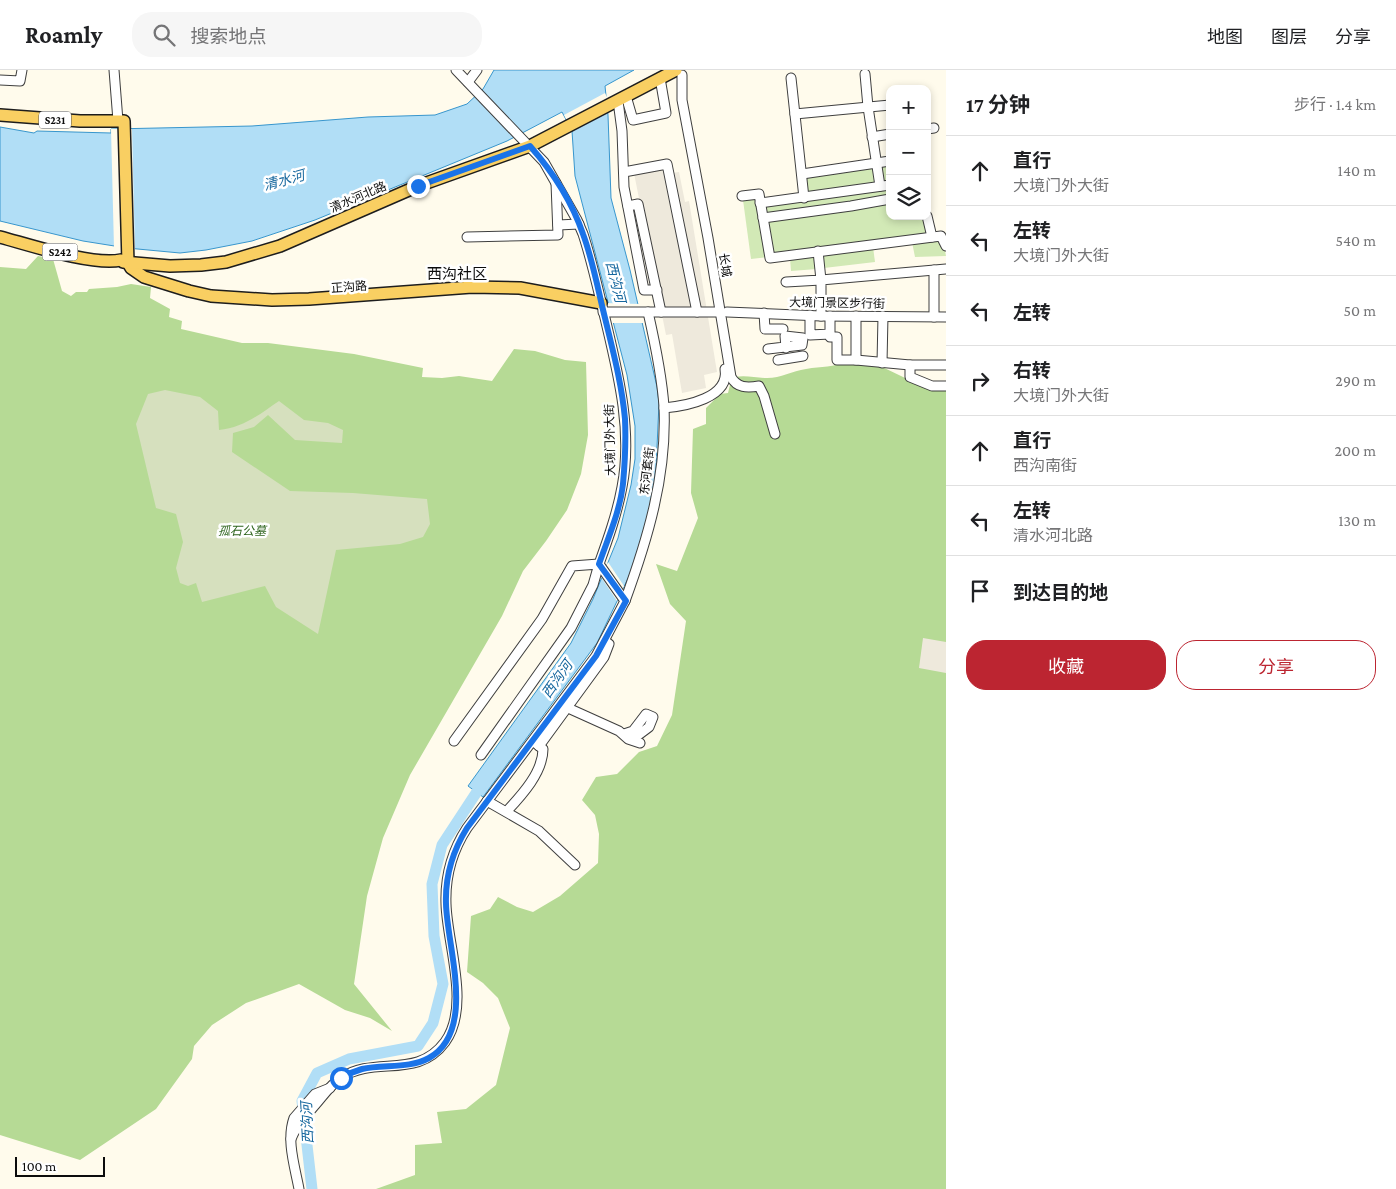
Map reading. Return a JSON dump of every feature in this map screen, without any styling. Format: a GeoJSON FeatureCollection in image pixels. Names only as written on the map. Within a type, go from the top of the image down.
{"type":"FeatureCollection","features":[{"type":"Feature","properties":{"kind":"main road","name":"清水河北路"},"geometry":{"type":"LineString","coordinates":[[124,257],[149,265],[201,265],[226,262],[280,246],[568,123],[616,100],[660,74],[679,72]]}},
{"type":"Feature","properties":{"kind":"main road","name":"清水河北路"},"geometry":{"type":"LineString","coordinates":[[616,100],[660,74]]}},
{"type":"Feature","properties":{"kind":"main road","name":"S231"},"geometry":{"type":"LineString","coordinates":[[0,115],[119,125]]}},
{"type":"Feature","properties":{"kind":"main road"},"geometry":{"type":"LineString","coordinates":[[119,125],[124,257]]}},
{"type":"Feature","properties":{"kind":"main road","name":"S242"},"geometry":{"type":"LineString","coordinates":[[0,237],[108,262],[124,257]]}},
{"type":"Feature","properties":{"kind":"main road","name":"正沟路"},"geometry":{"type":"LineString","coordinates":[[124,257],[123,267],[130,275],[210,299],[228,302],[308,304],[485,291],[522,293],[603,308]]}},
{"type":"Feature","properties":{"kind":"street"},"geometry":{"type":"LineString","coordinates":[[0,80],[20,81],[22,70]]}},
{"type":"Feature","properties":{"kind":"street"},"geometry":{"type":"LineString","coordinates":[[114,70],[117,106],[124,117],[119,125]]}},
{"type":"Feature","properties":{"kind":"street","name":"大境门外大街"},"geometry":{"type":"LineString","coordinates":[[456,70],[544,162],[579,224],[589,251],[603,308],[620,384],[625,418],[622,486],[602,567],[571,628],[481,755]]}},
{"type":"Feature","properties":{"kind":"street"},"geometry":{"type":"LineString","coordinates":[[468,82],[477,70]]}},
{"type":"Feature","properties":{"kind":"street","name":"长城"},"geometry":{"type":"LineString","coordinates":[[679,72],[682,100],[708,238],[731,377],[738,385],[749,388],[759,386],[764,396],[775,434]]}},
{"type":"Feature","properties":{"kind":"street"},"geometry":{"type":"LineString","coordinates":[[616,100],[633,120],[666,113],[660,74]]}},
{"type":"Feature","properties":{"kind":"street"},"geometry":{"type":"LineString","coordinates":[[865,74],[880,186]]}},
{"type":"Feature","properties":{"kind":"street"},"geometry":{"type":"LineString","coordinates":[[792,78],[804,198]]}},
{"type":"Feature","properties":{"kind":"street"},"geometry":{"type":"LineString","coordinates":[[616,100],[622,132],[624,187],[628,206],[638,204],[661,312]]}},
{"type":"Feature","properties":{"kind":"street"},"geometry":{"type":"LineString","coordinates":[[795,114],[886,105]]}},
{"type":"Feature","properties":{"kind":"street"},"geometry":{"type":"LineString","coordinates":[[872,137],[886,135]]}},
{"type":"Feature","properties":{"kind":"street"},"geometry":{"type":"LineString","coordinates":[[802,174],[886,162]]}},
{"type":"Feature","properties":{"kind":"street"},"geometry":{"type":"LineString","coordinates":[[624,172],[667,164],[697,312]]}},
{"type":"Feature","properties":{"kind":"street"},"geometry":{"type":"LineString","coordinates":[[468,237],[558,235],[556,182]]}},
{"type":"Feature","properties":{"kind":"street"},"geometry":{"type":"LineString","coordinates":[[760,203],[886,185]]}},
{"type":"Feature","properties":{"kind":"street"},"geometry":{"type":"LineString","coordinates":[[742,196],[759,194],[770,258],[941,236],[946,246]]}},
{"type":"Feature","properties":{"kind":"street"},"geometry":{"type":"LineString","coordinates":[[763,218],[886,200]]}},
{"type":"Feature","properties":{"kind":"street"},"geometry":{"type":"LineString","coordinates":[[928,220],[932,237]]}},
{"type":"Feature","properties":{"kind":"street"},"geometry":{"type":"LineString","coordinates":[[558,225],[579,224]]}},
{"type":"Feature","properties":{"kind":"street"},"geometry":{"type":"LineString","coordinates":[[818,251],[830,337],[837,337],[837,360],[910,365],[946,365]]}},
{"type":"Feature","properties":{"kind":"street"},"geometry":{"type":"LineString","coordinates":[[786,282],[946,269]]}},
{"type":"Feature","properties":{"kind":"street"},"geometry":{"type":"LineString","coordinates":[[934,270],[934,317]]}},
{"type":"Feature","properties":{"kind":"street","name":"大境门景区步行街"},"geometry":{"type":"LineString","coordinates":[[603,308],[645,312],[721,312],[946,318]]}},
{"type":"Feature","properties":{"kind":"street","name":"东河套街"},"geometry":{"type":"LineString","coordinates":[[623,597],[639,563],[658,492],[663,451],[664,408],[654,340],[645,312]]}},
{"type":"Feature","properties":{"kind":"street"},"geometry":{"type":"LineString","coordinates":[[664,408],[678,407],[705,398],[717,392],[723,385],[726,376],[721,312]]}},
{"type":"Feature","properties":{"kind":"street"},"geometry":{"type":"LineString","coordinates":[[764,313],[765,330],[805,339]]}},
{"type":"Feature","properties":{"kind":"street"},"geometry":{"type":"LineString","coordinates":[[783,314],[784,333],[777,348],[805,339],[830,334]]}},
{"type":"Feature","properties":{"kind":"street"},"geometry":{"type":"LineString","coordinates":[[803,366],[805,339],[810,315]]}},
{"type":"Feature","properties":{"kind":"street"},"geometry":{"type":"LineString","coordinates":[[856,316],[856,360]]}},
{"type":"Feature","properties":{"kind":"street"},"geometry":{"type":"LineString","coordinates":[[882,363],[883,316]]}},
{"type":"Feature","properties":{"kind":"street"},"geometry":{"type":"LineString","coordinates":[[778,360],[803,356]]}},
{"type":"Feature","properties":{"kind":"street"},"geometry":{"type":"LineString","coordinates":[[910,365],[910,376],[932,386],[944,387]]}},
{"type":"Feature","properties":{"kind":"street"},"geometry":{"type":"LineString","coordinates":[[454,741],[542,619],[572,566],[602,567],[623,597],[605,641],[536,743]]}},
{"type":"Feature","properties":{"kind":"street"},"geometry":{"type":"LineString","coordinates":[[299,1189],[291,1139],[295,1124],[315,1094],[327,1089],[341,1078],[363,1069],[412,1063],[431,1057],[451,1032],[457,998],[447,916],[448,879],[453,855],[460,839],[487,801],[568,708],[604,657],[609,646],[605,641]]}},
{"type":"Feature","properties":{"kind":"street"},"geometry":{"type":"LineString","coordinates":[[568,708],[624,734],[628,739],[639,739],[649,727],[653,717],[646,714],[634,731],[624,734]]}},
{"type":"Feature","properties":{"kind":"street"},"geometry":{"type":"LineString","coordinates":[[507,812],[519,799],[534,777],[543,757],[543,748],[536,743]]}},
{"type":"Feature","properties":{"kind":"street"},"geometry":{"type":"LineString","coordinates":[[487,801],[539,831],[575,865]]}},
{"type":"Feature","properties":{"kind":"street"},"geometry":{"type":"LineString","coordinates":[[295,1124],[317,1103],[327,1089]]}},
{"type":"Feature","properties":{"kind":"green space"},"geometry":{"type":"Polygon","coordinates":[[[886,164],[886,183],[884,183],[880,165],[886,164]]]}},
{"type":"Feature","properties":{"kind":"green space"},"geometry":{"type":"Polygon","coordinates":[[[872,166],[877,183],[806,194],[804,178],[872,166]]]}},
{"type":"Feature","properties":{"kind":"green space"},"geometry":{"type":"Polygon","coordinates":[[[886,188],[886,198],[767,216],[765,205],[886,188]]]}},
{"type":"Feature","properties":{"kind":"green space"},"geometry":{"type":"Polygon","coordinates":[[[758,198],[767,257],[751,259],[743,200],[758,198]]]}},
{"type":"Feature","properties":{"kind":"green space"},"geometry":{"type":"Polygon","coordinates":[[[886,203],[886,220],[925,220],[928,234],[775,255],[772,253],[767,224],[769,220],[886,203]]]}},
{"type":"Feature","properties":{"kind":"green space"},"geometry":{"type":"Polygon","coordinates":[[[938,239],[946,256],[915,257],[912,242],[938,239]]]}},
{"type":"Feature","properties":{"kind":"green space"},"geometry":{"type":"Polygon","coordinates":[[[873,247],[875,262],[824,268],[823,253],[873,247]]]}},
{"type":"Feature","properties":{"kind":"green space"},"geometry":{"type":"Polygon","coordinates":[[[816,254],[817,269],[791,271],[790,258],[816,254]]]}},
{"type":"Feature","properties":{"kind":"green space"},"geometry":{"type":"Polygon","coordinates":[[[38,256],[53,259],[62,291],[71,296],[76,292],[87,292],[89,289],[131,284],[151,287],[150,298],[170,309],[169,317],[182,321],[181,329],[242,343],[268,343],[354,354],[423,368],[422,377],[442,378],[459,376],[492,381],[514,349],[535,351],[565,360],[586,362],[588,435],[581,474],[567,510],[523,571],[502,616],[410,775],[383,838],[367,896],[354,984],[392,1031],[370,1018],[345,1010],[299,984],[246,1003],[212,1025],[194,1046],[192,1059],[156,1109],[80,1160],[0,1135],[0,267],[26,269],[38,256]]]}},
{"type":"Feature","properties":{"kind":"green space"},"geometry":{"type":"Polygon","coordinates":[[[848,361],[876,364],[928,389],[946,391],[946,1189],[376,1189],[415,1175],[415,1145],[442,1143],[437,1112],[466,1109],[496,1085],[510,1028],[498,998],[483,983],[467,972],[471,916],[490,909],[498,897],[517,907],[533,912],[560,896],[598,863],[599,834],[595,815],[582,800],[596,777],[617,774],[639,752],[657,746],[672,715],[686,621],[670,604],[656,564],[677,571],[698,518],[691,493],[693,429],[706,424],[706,408],[720,394],[728,393],[735,377],[772,378],[801,370],[837,365],[848,361]]]}},
{"type":"Feature","properties":{"kind":"green space","name":"孤石公墓"},"geometry":{"type":"Polygon","coordinates":[[[165,390],[200,397],[218,411],[219,430],[244,423],[279,401],[304,420],[328,423],[343,430],[342,443],[295,440],[268,415],[254,427],[233,433],[232,452],[290,491],[353,493],[427,499],[430,524],[423,537],[400,544],[336,550],[318,634],[276,607],[265,586],[202,602],[196,583],[188,586],[180,583],[176,568],[183,542],[176,514],[156,508],[136,424],[148,394],[165,390]]]}},
{"type":"Feature","properties":{"kind":"shaded area"},"geometry":{"type":"Polygon","coordinates":[[[669,162],[672,173],[679,172],[685,202],[689,201],[717,372],[704,375],[706,388],[682,393],[672,334],[666,335],[633,168],[669,162]]]}},
{"type":"Feature","properties":{"kind":"shaded area"},"geometry":{"type":"Polygon","coordinates":[[[923,638],[946,642],[946,673],[919,668],[923,638]]]}},
{"type":"Feature","properties":{"kind":"water","name":"清水河"},"geometry":{"type":"Polygon","coordinates":[[[494,70],[634,70],[605,86],[611,198],[630,270],[659,403],[656,469],[651,507],[631,572],[597,643],[483,797],[468,786],[571,643],[593,599],[618,538],[631,485],[635,459],[635,426],[627,375],[575,176],[572,131],[562,112],[507,141],[315,220],[252,241],[180,253],[127,248],[83,241],[0,221],[0,127],[34,133],[37,131],[111,133],[111,129],[252,126],[368,117],[435,115],[467,104],[483,89],[494,70]]]}},
{"type":"Feature","properties":{"kind":"pier"},"geometry":{"type":"Polygon","coordinates":[[[605,93],[609,101],[610,111],[572,131],[564,115],[605,93]]]}},
{"type":"Feature","properties":{"kind":"pier"},"geometry":{"type":"Polygon","coordinates":[[[111,129],[132,129],[135,251],[114,248],[111,129]]]}},
{"type":"Feature","properties":{"kind":"pier"},"geometry":{"type":"Polygon","coordinates":[[[605,303],[639,304],[644,323],[610,323],[605,303]]]}},
{"type":"Feature","properties":{"kind":"pier"},"geometry":{"type":"Polygon","coordinates":[[[608,562],[624,586],[617,601],[601,577],[608,562]]]}},
{"type":"Feature","properties":{"kind":"waterway","name":"西沟河"},"geometry":{"type":"LineString","coordinates":[[312,1189],[302,1101],[317,1073],[349,1059],[418,1046],[433,1023],[443,984],[434,936],[432,884],[442,845],[484,781]]}},
{"type":"Feature","properties":{"kind":"district","name":"西沟社区"},"geometry":{"type":"Point","coordinates":[457,274]}},
{"type":"Feature","properties":{"kind":"route"},"geometry":{"type":"LineString","coordinates":[[341,1078],[363,1069],[421,1062],[431,1057],[451,1032],[457,998],[446,892],[453,855],[467,828],[596,656],[626,601],[599,564],[614,521],[622,486],[625,418],[620,384],[589,251],[577,220],[552,174],[530,146],[418,186]]}}]}
